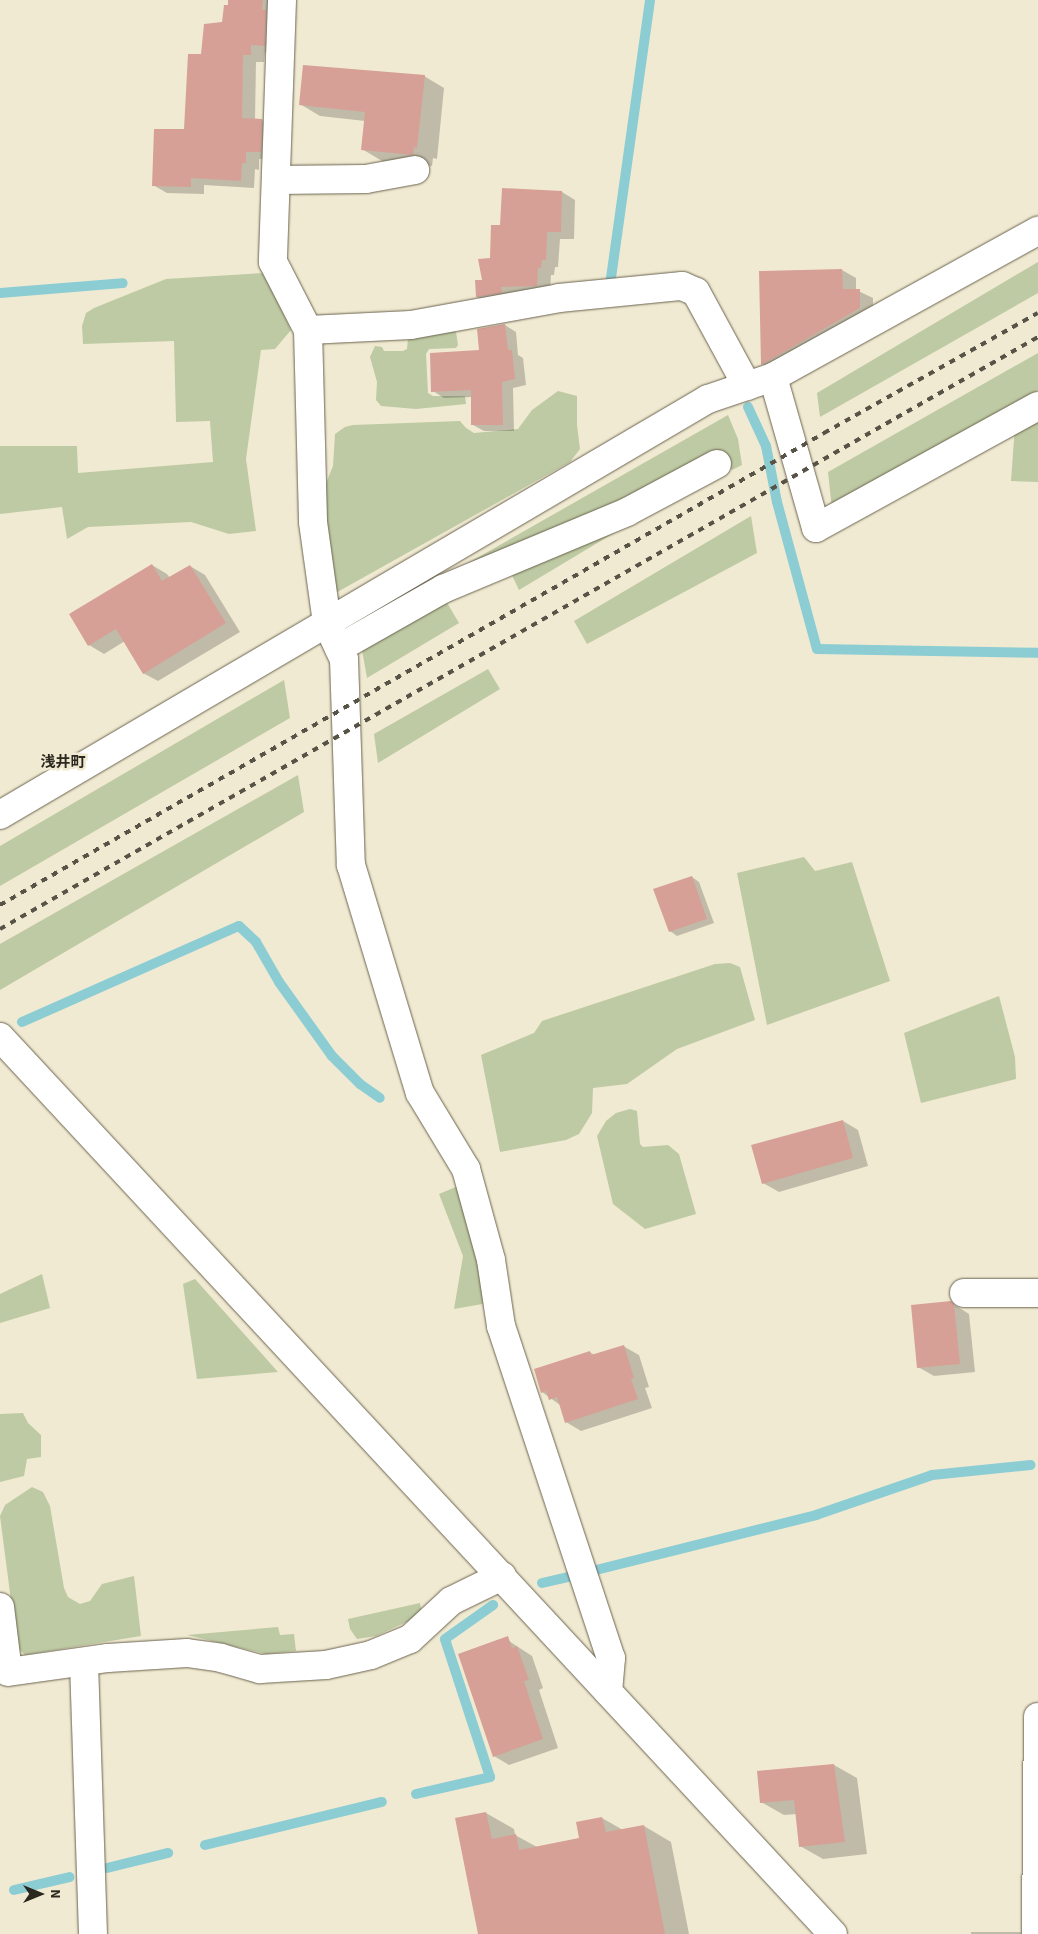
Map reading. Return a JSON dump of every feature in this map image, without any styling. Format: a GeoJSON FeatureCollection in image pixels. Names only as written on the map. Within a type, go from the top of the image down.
{"type":"FeatureCollection","features":[{"type":"Feature","properties":{"kind":"street"},"geometry":{"type":"LineString","coordinates":[[282,0],[273,262],[308,330],[313,522],[327,623],[344,659],[351,865],[420,1093],[466,1168],[491,1260],[501,1326],[611,1658],[608,1692]]}},
{"type":"Feature","properties":{"kind":"street"},"geometry":{"type":"LineString","coordinates":[[276,180],[366,179],[415,170]]}},
{"type":"Feature","properties":{"kind":"street"},"geometry":{"type":"LineString","coordinates":[[0,815],[708,400],[773,378],[1038,230]]}},
{"type":"Feature","properties":{"kind":"street"},"geometry":{"type":"LineString","coordinates":[[308,330],[411,325],[559,298],[682,286],[696,292],[747,386]]}},
{"type":"Feature","properties":{"kind":"street"},"geometry":{"type":"LineString","coordinates":[[773,378],[816,528],[1038,406]]}},
{"type":"Feature","properties":{"kind":"street"},"geometry":{"type":"LineString","coordinates":[[339,648],[443,589],[627,512],[717,464]]}},
{"type":"Feature","properties":{"kind":"street"},"geometry":{"type":"LineString","coordinates":[[0,1037],[833,1934]]}},
{"type":"Feature","properties":{"kind":"street"},"geometry":{"type":"LineString","coordinates":[[964,1293],[1038,1293]]}},
{"type":"Feature","properties":{"kind":"street"},"geometry":{"type":"LineString","coordinates":[[0,1607],[8,1672],[84,1663],[108,1658],[187,1653],[222,1658],[260,1669],[326,1665],[371,1655],[410,1639],[451,1601],[502,1576]]}},
{"type":"Feature","properties":{"kind":"street"},"geometry":{"type":"LineString","coordinates":[[84,1663],[93,1934]]}},
{"type":"Feature","properties":{"kind":"street"},"geometry":{"type":"LineString","coordinates":[[1036,1934],[1038,1717]]}},
{"type":"Feature","properties":{"kind":"green space"},"geometry":{"type":"Polygon","coordinates":[[[1038,262],[1038,293],[820,417],[817,393],[1038,262]]]}},
{"type":"Feature","properties":{"kind":"green space"},"geometry":{"type":"Polygon","coordinates":[[[264,273],[291,330],[275,349],[261,350],[246,459],[256,531],[229,534],[191,522],[88,527],[67,539],[62,507],[0,514],[0,446],[77,446],[78,473],[213,462],[210,421],[176,422],[174,341],[83,344],[82,326],[86,313],[94,308],[166,279],[264,273]]]}},
{"type":"Feature","properties":{"kind":"green space"},"geometry":{"type":"Polygon","coordinates":[[[449,326],[456,332],[458,345],[456,348],[429,349],[426,354],[428,393],[433,396],[465,396],[466,404],[416,409],[381,406],[376,400],[377,382],[370,357],[375,346],[382,347],[384,351],[403,351],[407,349],[408,338],[449,326]]]}},
{"type":"Feature","properties":{"kind":"green space"},"geometry":{"type":"Polygon","coordinates":[[[1038,353],[1038,390],[832,509],[828,472],[1038,353]]]}},
{"type":"Feature","properties":{"kind":"green space"},"geometry":{"type":"Polygon","coordinates":[[[558,391],[577,396],[577,425],[580,449],[570,462],[332,595],[322,493],[333,466],[335,434],[345,427],[353,425],[460,421],[474,433],[518,429],[532,410],[558,391]]]}},
{"type":"Feature","properties":{"kind":"green space"},"geometry":{"type":"Polygon","coordinates":[[[1038,414],[1038,482],[1011,481],[1015,426],[1038,414]]]}},
{"type":"Feature","properties":{"kind":"green space"},"geometry":{"type":"Polygon","coordinates":[[[728,415],[738,439],[742,465],[732,470],[716,451],[628,497],[433,583],[728,415]]]}},
{"type":"Feature","properties":{"kind":"green space"},"geometry":{"type":"Polygon","coordinates":[[[751,516],[757,553],[587,644],[574,621],[751,516]]]}},
{"type":"Feature","properties":{"kind":"green space"},"geometry":{"type":"Polygon","coordinates":[[[634,521],[519,590],[509,569],[634,521]]]}},
{"type":"Feature","properties":{"kind":"green space"},"geometry":{"type":"Polygon","coordinates":[[[446,601],[459,623],[367,678],[362,650],[446,601]]]}},
{"type":"Feature","properties":{"kind":"green space"},"geometry":{"type":"Polygon","coordinates":[[[488,669],[500,689],[378,763],[374,734],[488,669]]]}},
{"type":"Feature","properties":{"kind":"green space"},"geometry":{"type":"Polygon","coordinates":[[[284,680],[290,718],[0,886],[0,846],[284,680]]]}},
{"type":"Feature","properties":{"kind":"green space"},"geometry":{"type":"Polygon","coordinates":[[[298,775],[304,812],[0,990],[0,944],[298,775]]]}},
{"type":"Feature","properties":{"kind":"green space"},"geometry":{"type":"Polygon","coordinates":[[[804,857],[815,871],[852,862],[890,981],[767,1025],[737,873],[804,857]]]}},
{"type":"Feature","properties":{"kind":"green space"},"geometry":{"type":"Polygon","coordinates":[[[730,963],[740,967],[755,1020],[677,1049],[627,1084],[593,1088],[592,1113],[579,1134],[566,1140],[500,1152],[481,1055],[534,1033],[542,1021],[715,964],[730,963]]]}},
{"type":"Feature","properties":{"kind":"green space"},"geometry":{"type":"Polygon","coordinates":[[[999,996],[1015,1057],[1016,1079],[921,1103],[904,1033],[999,996]]]}},
{"type":"Feature","properties":{"kind":"green space"},"geometry":{"type":"Polygon","coordinates":[[[630,1109],[637,1111],[640,1144],[643,1147],[668,1145],[679,1154],[696,1214],[645,1229],[613,1204],[597,1136],[606,1121],[616,1113],[630,1109]]]}},
{"type":"Feature","properties":{"kind":"green space"},"geometry":{"type":"Polygon","coordinates":[[[463,1184],[488,1303],[454,1309],[463,1256],[439,1194],[463,1184]]]}},
{"type":"Feature","properties":{"kind":"green space"},"geometry":{"type":"Polygon","coordinates":[[[42,1274],[50,1308],[0,1323],[0,1294],[42,1274]]]}},
{"type":"Feature","properties":{"kind":"green space"},"geometry":{"type":"Polygon","coordinates":[[[195,1279],[278,1372],[197,1379],[183,1284],[195,1279]]]}},
{"type":"Feature","properties":{"kind":"green space"},"geometry":{"type":"Polygon","coordinates":[[[23,1413],[28,1423],[41,1435],[41,1457],[27,1459],[24,1476],[0,1482],[0,1414],[23,1413]]]}},
{"type":"Feature","properties":{"kind":"green space"},"geometry":{"type":"Polygon","coordinates":[[[32,1487],[43,1492],[50,1506],[64,1588],[68,1597],[80,1604],[90,1601],[102,1584],[134,1576],[141,1636],[25,1655],[17,1647],[0,1516],[5,1505],[32,1487]]]}},
{"type":"Feature","properties":{"kind":"green space"},"geometry":{"type":"Polygon","coordinates":[[[420,1603],[422,1615],[376,1636],[357,1639],[350,1629],[348,1619],[420,1603]]]}},
{"type":"Feature","properties":{"kind":"green space"},"geometry":{"type":"Polygon","coordinates":[[[278,1627],[280,1635],[294,1634],[296,1651],[266,1654],[187,1635],[278,1627]]]}},
{"type":"Feature","properties":{"kind":"building"},"geometry":{"type":"Polygon","coordinates":[[[228,0],[263,0],[262,10],[266,10],[265,46],[251,45],[251,55],[243,55],[242,118],[262,119],[261,152],[246,152],[246,163],[242,163],[241,181],[191,178],[191,187],[152,186],[154,129],[184,129],[188,54],[201,54],[204,24],[222,22],[224,5],[228,5],[228,0]]]}},
{"type":"Feature","properties":{"kind":"building"},"geometry":{"type":"Polygon","coordinates":[[[303,65],[425,75],[417,148],[414,147],[413,155],[361,150],[365,112],[299,105],[303,65]]]}},
{"type":"Feature","properties":{"kind":"building"},"geometry":{"type":"Polygon","coordinates":[[[502,188],[562,191],[561,232],[547,232],[546,260],[542,260],[541,268],[538,268],[537,286],[501,287],[502,293],[476,297],[475,280],[482,280],[478,259],[490,258],[491,225],[500,225],[502,188]]]}},
{"type":"Feature","properties":{"kind":"building"},"geometry":{"type":"Polygon","coordinates":[[[842,269],[843,289],[860,289],[860,308],[761,365],[759,271],[842,269]]]}},
{"type":"Feature","properties":{"kind":"building"},"geometry":{"type":"Polygon","coordinates":[[[505,324],[508,350],[512,350],[515,379],[502,382],[503,425],[471,425],[471,390],[431,392],[430,353],[479,350],[477,329],[505,324]]]}},
{"type":"Feature","properties":{"kind":"building"},"geometry":{"type":"Polygon","coordinates":[[[152,564],[162,581],[190,565],[226,623],[143,674],[116,629],[88,646],[69,614],[152,564]]]}},
{"type":"Feature","properties":{"kind":"building"},"geometry":{"type":"Polygon","coordinates":[[[692,876],[707,919],[669,932],[653,889],[692,876]]]}},
{"type":"Feature","properties":{"kind":"building"},"geometry":{"type":"Polygon","coordinates":[[[843,1120],[853,1158],[762,1184],[751,1145],[843,1120]]]}},
{"type":"Feature","properties":{"kind":"building"},"geometry":{"type":"Polygon","coordinates":[[[951,1301],[954,1304],[960,1364],[917,1368],[911,1305],[951,1301]]]}},
{"type":"Feature","properties":{"kind":"building"},"geometry":{"type":"Polygon","coordinates":[[[624,1345],[634,1378],[631,1379],[638,1399],[565,1423],[557,1397],[549,1400],[546,1391],[541,1393],[534,1369],[590,1351],[591,1355],[624,1345]]]}},
{"type":"Feature","properties":{"kind":"building"},"geometry":{"type":"Polygon","coordinates":[[[508,1636],[512,1648],[517,1646],[529,1680],[524,1681],[543,1739],[493,1757],[458,1654],[508,1636]]]}},
{"type":"Feature","properties":{"kind":"building"},"geometry":{"type":"Polygon","coordinates":[[[834,1764],[845,1842],[799,1847],[794,1800],[760,1803],[757,1771],[834,1764]]]}},
{"type":"Feature","properties":{"kind":"building"},"geometry":{"type":"Polygon","coordinates":[[[486,1812],[492,1839],[516,1834],[519,1850],[579,1838],[576,1822],[602,1817],[606,1832],[644,1825],[665,1934],[478,1934],[455,1818],[486,1812]]]}},
{"type":"Feature","properties":{"kind":"waterway"},"geometry":{"type":"LineString","coordinates":[[610,285],[650,0]]}},
{"type":"Feature","properties":{"kind":"waterway"},"geometry":{"type":"LineString","coordinates":[[0,293],[123,283]]}},
{"type":"Feature","properties":{"kind":"waterway"},"geometry":{"type":"LineString","coordinates":[[748,407],[766,446],[777,502],[817,649],[1038,653]]}},
{"type":"Feature","properties":{"kind":"waterway"},"geometry":{"type":"LineString","coordinates":[[22,1022],[239,926],[256,942],[279,982],[332,1056],[360,1084],[380,1098]]}},
{"type":"Feature","properties":{"kind":"waterway"},"geometry":{"type":"LineString","coordinates":[[592,1571],[816,1515],[932,1475],[1030,1465]]}},
{"type":"Feature","properties":{"kind":"waterway"},"geometry":{"type":"LineString","coordinates":[[542,1583],[573,1576]]}},
{"type":"Feature","properties":{"kind":"waterway"},"geometry":{"type":"LineString","coordinates":[[416,1794],[490,1777],[445,1639],[493,1605]]}},
{"type":"Feature","properties":{"kind":"waterway"},"geometry":{"type":"LineString","coordinates":[[205,1845],[382,1802]]}},
{"type":"Feature","properties":{"kind":"waterway"},"geometry":{"type":"LineString","coordinates":[[107,1868],[168,1853]]}},
{"type":"Feature","properties":{"kind":"waterway"},"geometry":{"type":"LineString","coordinates":[[14,1890],[70,1877]]}},
{"type":"Feature","properties":{"kind":"railway"},"geometry":{"type":"LineString","coordinates":[[0,905],[824,433],[1038,313]]}},
{"type":"Feature","properties":{"kind":"railway"},"geometry":{"type":"LineString","coordinates":[[0,929],[1038,337]]}},
{"type":"Feature","properties":{"kind":"district","name":"浅井町"},"geometry":{"type":"Point","coordinates":[63,763]}}]}
